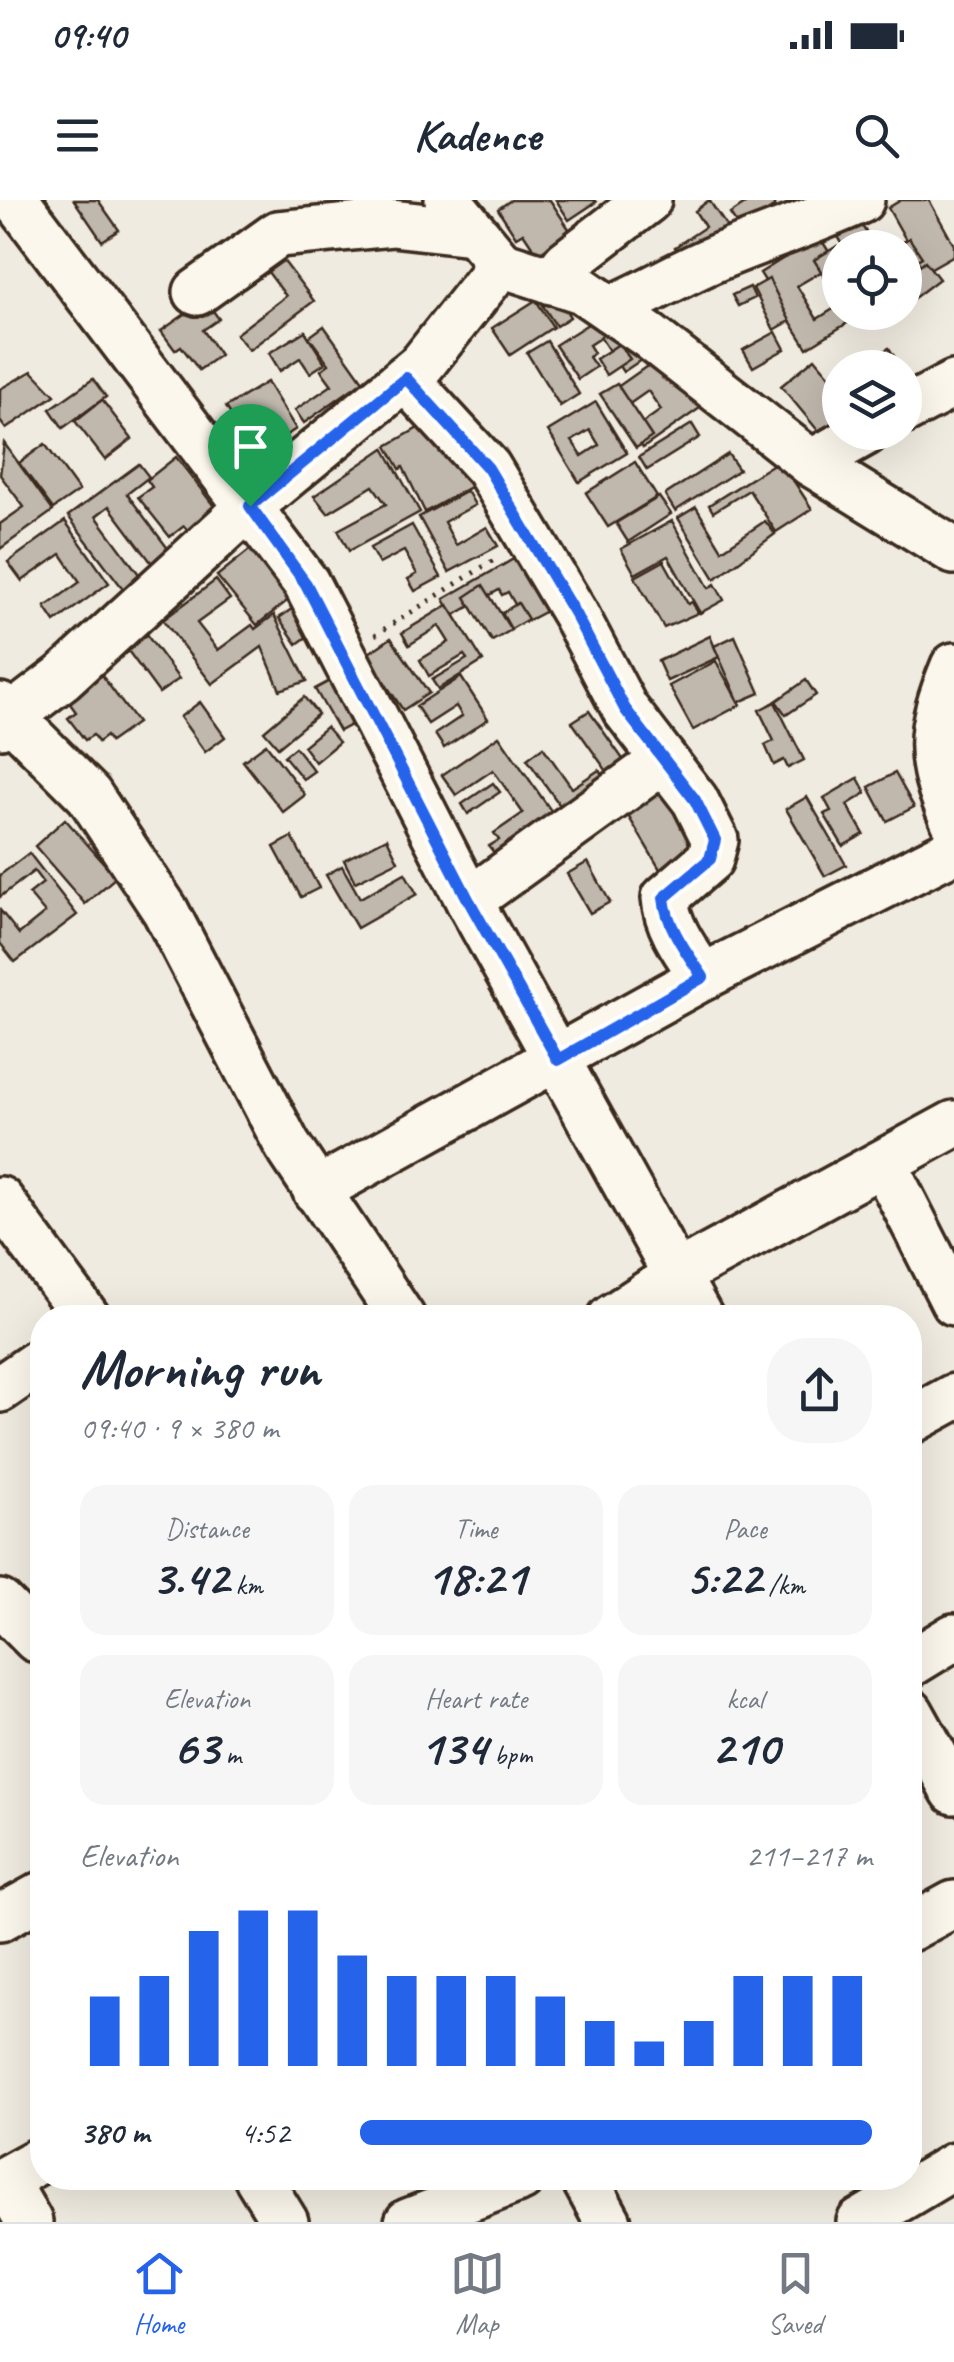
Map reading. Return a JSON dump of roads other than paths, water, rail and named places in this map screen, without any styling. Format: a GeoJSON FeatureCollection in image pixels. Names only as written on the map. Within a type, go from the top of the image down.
{"type":"FeatureCollection","features":[{"type":"Feature","properties":{"kind":"street"},"geometry":{"type":"LineString","coordinates":[[552,281],[566,263],[648,200]]}},
{"type":"Feature","properties":{"kind":"street"},"geometry":{"type":"LineString","coordinates":[[610,309],[668,285],[711,260],[783,235],[861,200]]}},
{"type":"Feature","properties":{"kind":"street"},"geometry":{"type":"LineString","coordinates":[[11,207],[250,506],[306,584],[469,901],[694,1305]]}},
{"type":"Feature","properties":{"kind":"street"},"geometry":{"type":"LineString","coordinates":[[197,292],[278,234],[392,223],[473,232],[552,281],[582,290],[812,463],[954,552]]}},
{"type":"Feature","properties":{"kind":"street"},"geometry":{"type":"LineString","coordinates":[[393,1305],[287,1144],[165,910],[88,795],[3,715],[64,677],[250,506],[422,364],[473,232]]}},
{"type":"Feature","properties":{"kind":"street"},"geometry":{"type":"LineString","coordinates":[[406,378],[488,468],[625,709],[695,800],[715,840],[710,859],[664,898],[680,942],[703,977]]}},
{"type":"Feature","properties":{"kind":"street"},"geometry":{"type":"LineString","coordinates":[[922,401],[954,384]]}},
{"type":"Feature","properties":{"kind":"street"},"geometry":{"type":"LineString","coordinates":[[812,463],[835,450]]}},
{"type":"Feature","properties":{"kind":"street"},"geometry":{"type":"LineString","coordinates":[[954,666],[933,730],[932,754],[935,779],[954,821]]}},
{"type":"Feature","properties":{"kind":"street"},"geometry":{"type":"LineString","coordinates":[[469,901],[664,760]]}},
{"type":"Feature","properties":{"kind":"street"},"geometry":{"type":"LineString","coordinates":[[316,1191],[703,977],[954,850]]}},
{"type":"Feature","properties":{"kind":"street"},"geometry":{"type":"LineString","coordinates":[[631,1305],[678,1274],[954,1124]]}},
{"type":"Feature","properties":{"kind":"street"},"geometry":{"type":"LineString","coordinates":[[884,1164],[954,1302]]}},
{"type":"Feature","properties":{"kind":"street"},"geometry":{"type":"LineString","coordinates":[[0,1200],[78,1305]]}},
{"type":"Feature","properties":{"kind":"street"},"geometry":{"type":"LineString","coordinates":[[0,1389],[30,1368]]}},
{"type":"Feature","properties":{"kind":"street"},"geometry":{"type":"LineString","coordinates":[[922,1415],[954,1398]]}},
{"type":"Feature","properties":{"kind":"street"},"geometry":{"type":"LineString","coordinates":[[0,1604],[26,1644]]}},
{"type":"Feature","properties":{"kind":"street"},"geometry":{"type":"LineString","coordinates":[[922,1657],[954,1637]]}},
{"type":"Feature","properties":{"kind":"street"},"geometry":{"type":"LineString","coordinates":[[922,1733],[954,1790]]}},
{"type":"Feature","properties":{"kind":"street"},"geometry":{"type":"LineString","coordinates":[[1,1916],[30,1901]]}},
{"type":"Feature","properties":{"kind":"street"},"geometry":{"type":"LineString","coordinates":[[922,1921],[954,1904]]}},
{"type":"Feature","properties":{"kind":"street"},"geometry":{"type":"LineString","coordinates":[[922,2180],[954,2166]]}},
{"type":"Feature","properties":{"kind":"street"},"geometry":{"type":"LineString","coordinates":[[16,2173],[29,2222]]}},
{"type":"Feature","properties":{"kind":"street"},"geometry":{"type":"LineString","coordinates":[[265,2190],[285,2222]]}},
{"type":"Feature","properties":{"kind":"street"},"geometry":{"type":"LineString","coordinates":[[423,2203],[474,2190]]}},
{"type":"Feature","properties":{"kind":"street"},"geometry":{"type":"LineString","coordinates":[[591,2190],[608,2222]]}},
{"type":"Feature","properties":{"kind":"street"},"geometry":{"type":"LineString","coordinates":[[876,2201],[901,2190]]}}]}
